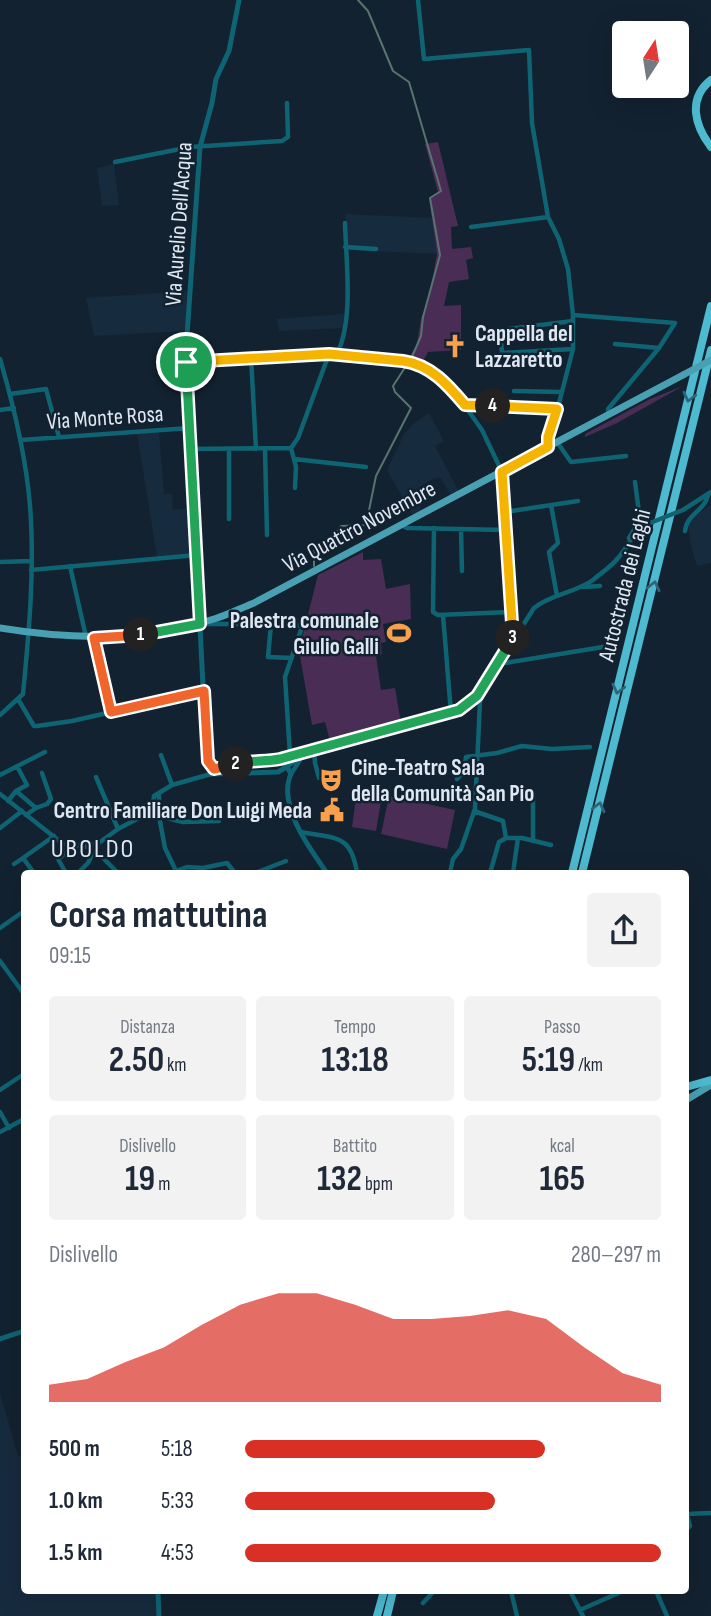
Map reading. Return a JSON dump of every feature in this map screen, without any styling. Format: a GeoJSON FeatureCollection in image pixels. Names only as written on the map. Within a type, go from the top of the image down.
{"type":"FeatureCollection","features":[{"type":"Feature","properties":{"kind":"highway"},"geometry":{"type":"LineString","coordinates":[[711,80],[698,97],[695,112],[698,125],[711,147]]}},
{"type":"Feature","properties":{"kind":"highway"},"geometry":{"type":"LineString","coordinates":[[698,125],[711,138]]}},
{"type":"Feature","properties":{"kind":"highway","name":"Autostrada dei Laghi"},"geometry":{"type":"LineString","coordinates":[[573,870],[711,306]]}},
{"type":"Feature","properties":{"kind":"highway","name":"Autostrada dei Laghi"},"geometry":{"type":"LineString","coordinates":[[583,870],[711,350]]}},
{"type":"Feature","properties":{"kind":"highway"},"geometry":{"type":"LineString","coordinates":[[689,1087],[711,1083]]}},
{"type":"Feature","properties":{"kind":"highway"},"geometry":{"type":"LineString","coordinates":[[377,1616],[383,1594]]}},
{"type":"Feature","properties":{"kind":"highway"},"geometry":{"type":"LineString","coordinates":[[387,1616],[392,1594]]}},
{"type":"Feature","properties":{"kind":"main road","name":"Via Quattro Novembre"},"geometry":{"type":"LineString","coordinates":[[0,628],[90,638],[146,634],[219,621],[711,360]]}},
{"type":"Feature","properties":{"kind":"main road"},"geometry":{"type":"LineString","coordinates":[[689,1098],[711,1083]]}},
{"type":"Feature","properties":{"kind":"street","name":"Via Aurelio Dell'Acqua"},"geometry":{"type":"LineString","coordinates":[[211,775],[208,769],[186,362],[200,147],[216,79],[229,51],[239,0]]}},
{"type":"Feature","properties":{"kind":"street"},"geometry":{"type":"LineString","coordinates":[[418,0],[424,59],[529,50],[532,123],[548,217],[559,239],[568,270],[573,318],[573,349],[548,437],[548,447]]}},
{"type":"Feature","properties":{"kind":"street"},"geometry":{"type":"LineString","coordinates":[[115,162],[179,148],[286,140],[287,103]]}},
{"type":"Feature","properties":{"kind":"street"},"geometry":{"type":"LineString","coordinates":[[471,226],[548,217]]}},
{"type":"Feature","properties":{"kind":"street"},"geometry":{"type":"LineString","coordinates":[[337,354],[343,341],[346,315],[345,223]]}},
{"type":"Feature","properties":{"kind":"street"},"geometry":{"type":"LineString","coordinates":[[345,247],[376,249]]}},
{"type":"Feature","properties":{"kind":"street"},"geometry":{"type":"LineString","coordinates":[[573,349],[502,353],[500,330],[573,318],[675,323],[659,348],[608,409],[609,414]]}},
{"type":"Feature","properties":{"kind":"street"},"geometry":{"type":"LineString","coordinates":[[615,344],[659,348]]}},
{"type":"Feature","properties":{"kind":"street"},"geometry":{"type":"LineString","coordinates":[[295,488],[291,448],[298,438],[329,354]]}},
{"type":"Feature","properties":{"kind":"street"},"geometry":{"type":"LineString","coordinates":[[186,362],[337,354],[414,363],[441,379],[465,405],[482,430],[502,472],[514,638]]}},
{"type":"Feature","properties":{"kind":"street"},"geometry":{"type":"LineString","coordinates":[[251,357],[256,449]]}},
{"type":"Feature","properties":{"kind":"street"},"geometry":{"type":"LineString","coordinates":[[0,359],[21,440],[30,507],[31,561],[29,633],[23,694],[0,715]]}},
{"type":"Feature","properties":{"kind":"street"},"geometry":{"type":"LineString","coordinates":[[10,394],[46,389],[59,437]]}},
{"type":"Feature","properties":{"kind":"street"},"geometry":{"type":"LineString","coordinates":[[514,391],[562,392]]}},
{"type":"Feature","properties":{"kind":"street"},"geometry":{"type":"LineString","coordinates":[[465,405],[557,409]]}},
{"type":"Feature","properties":{"kind":"street"},"geometry":{"type":"LineString","coordinates":[[0,410],[14,408]]}},
{"type":"Feature","properties":{"kind":"street","name":"Via Monte Rosa"},"geometry":{"type":"LineString","coordinates":[[21,440],[190,428]]}},
{"type":"Feature","properties":{"kind":"street"},"geometry":{"type":"LineString","coordinates":[[558,442],[571,461],[626,456]]}},
{"type":"Feature","properties":{"kind":"street"},"geometry":{"type":"LineString","coordinates":[[191,449],[291,448]]}},
{"type":"Feature","properties":{"kind":"street"},"geometry":{"type":"LineString","coordinates":[[229,449],[229,519]]}},
{"type":"Feature","properties":{"kind":"street"},"geometry":{"type":"LineString","coordinates":[[265,449],[267,535]]}},
{"type":"Feature","properties":{"kind":"street"},"geometry":{"type":"LineString","coordinates":[[294,460],[366,467]]}},
{"type":"Feature","properties":{"kind":"street"},"geometry":{"type":"LineString","coordinates":[[627,546],[629,536],[640,520],[635,482]]}},
{"type":"Feature","properties":{"kind":"street"},"geometry":{"type":"LineString","coordinates":[[582,587],[612,564],[637,531],[683,510],[709,494]]}},
{"type":"Feature","properties":{"kind":"street"},"geometry":{"type":"LineString","coordinates":[[685,531],[688,518],[705,505],[709,494]]}},
{"type":"Feature","properties":{"kind":"street"},"geometry":{"type":"LineString","coordinates":[[505,512],[578,501]]}},
{"type":"Feature","properties":{"kind":"street"},"geometry":{"type":"LineString","coordinates":[[551,505],[558,543],[549,552],[557,596]]}},
{"type":"Feature","properties":{"kind":"street"},"geometry":{"type":"LineString","coordinates":[[402,525],[407,528],[506,530]]}},
{"type":"Feature","properties":{"kind":"street"},"geometry":{"type":"LineString","coordinates":[[434,528],[431,609],[435,614],[512,615]]}},
{"type":"Feature","properties":{"kind":"street"},"geometry":{"type":"LineString","coordinates":[[461,529],[461,571]]}},
{"type":"Feature","properties":{"kind":"street"},"geometry":{"type":"LineString","coordinates":[[31,570],[197,555]]}},
{"type":"Feature","properties":{"kind":"street"},"geometry":{"type":"LineString","coordinates":[[0,562],[31,561]]}},
{"type":"Feature","properties":{"kind":"street"},"geometry":{"type":"LineString","coordinates":[[71,566],[111,712]]}},
{"type":"Feature","properties":{"kind":"street"},"geometry":{"type":"LineString","coordinates":[[208,761],[213,769],[218,769],[247,761],[280,759],[465,707],[477,696],[538,604],[582,587],[600,586]]}},
{"type":"Feature","properties":{"kind":"street"},"geometry":{"type":"LineString","coordinates":[[443,615],[451,713]]}},
{"type":"Feature","properties":{"kind":"street"},"geometry":{"type":"LineString","coordinates":[[512,615],[521,627]]}},
{"type":"Feature","properties":{"kind":"street"},"geometry":{"type":"LineString","coordinates":[[219,621],[300,625],[303,629],[285,680],[290,755]]}},
{"type":"Feature","properties":{"kind":"street"},"geometry":{"type":"LineString","coordinates":[[271,624],[268,657],[292,658]]}},
{"type":"Feature","properties":{"kind":"street"},"geometry":{"type":"LineString","coordinates":[[499,660],[505,663],[609,646]]}},
{"type":"Feature","properties":{"kind":"street"},"geometry":{"type":"LineString","coordinates":[[18,699],[34,726],[204,691]]}},
{"type":"Feature","properties":{"kind":"street"},"geometry":{"type":"LineString","coordinates":[[451,870],[474,811],[480,702],[477,696]]}},
{"type":"Feature","properties":{"kind":"street"},"geometry":{"type":"LineString","coordinates":[[457,779],[464,771],[466,757],[477,757],[522,746],[552,749],[590,747]]}},
{"type":"Feature","properties":{"kind":"street"},"geometry":{"type":"LineString","coordinates":[[278,772],[313,749]]}},
{"type":"Feature","properties":{"kind":"street"},"geometry":{"type":"LineString","coordinates":[[313,749],[319,778]]}},
{"type":"Feature","properties":{"kind":"street"},"geometry":{"type":"LineString","coordinates":[[0,775],[46,751]]}},
{"type":"Feature","properties":{"kind":"street"},"geometry":{"type":"LineString","coordinates":[[161,755],[172,785]]}},
{"type":"Feature","properties":{"kind":"street"},"geometry":{"type":"LineString","coordinates":[[289,776],[304,756]]}},
{"type":"Feature","properties":{"kind":"street"},"geometry":{"type":"LineString","coordinates":[[280,759],[288,766],[291,809],[300,832],[325,870]]}},
{"type":"Feature","properties":{"kind":"street"},"geometry":{"type":"LineString","coordinates":[[247,761],[244,765],[247,773]]}},
{"type":"Feature","properties":{"kind":"street"},"geometry":{"type":"LineString","coordinates":[[254,773],[257,767],[255,761]]}},
{"type":"Feature","properties":{"kind":"street"},"geometry":{"type":"LineString","coordinates":[[8,801],[16,791],[27,785],[17,766]]}},
{"type":"Feature","properties":{"kind":"street"},"geometry":{"type":"LineString","coordinates":[[211,775],[218,769]]}},
{"type":"Feature","properties":{"kind":"street"},"geometry":{"type":"LineString","coordinates":[[152,811],[153,798],[172,785],[211,775],[278,772],[289,776]]}},
{"type":"Feature","properties":{"kind":"street"},"geometry":{"type":"LineString","coordinates":[[0,828],[24,813],[47,804],[51,799],[42,773]]}},
{"type":"Feature","properties":{"kind":"street"},"geometry":{"type":"LineString","coordinates":[[96,777],[118,829]]}},
{"type":"Feature","properties":{"kind":"street"},"geometry":{"type":"LineString","coordinates":[[16,791],[36,808]]}},
{"type":"Feature","properties":{"kind":"street"},"geometry":{"type":"LineString","coordinates":[[533,791],[533,841]]}},
{"type":"Feature","properties":{"kind":"street"},"geometry":{"type":"LineString","coordinates":[[159,793],[159,816],[165,848],[175,870]]}},
{"type":"Feature","properties":{"kind":"street"},"geometry":{"type":"LineString","coordinates":[[0,794],[69,846],[94,849],[115,870]]}},
{"type":"Feature","properties":{"kind":"street"},"geometry":{"type":"LineString","coordinates":[[81,870],[88,863],[94,849],[118,829],[152,811]]}},
{"type":"Feature","properties":{"kind":"street"},"geometry":{"type":"LineString","coordinates":[[152,811],[159,816],[183,821],[219,821]]}},
{"type":"Feature","properties":{"kind":"street"},"geometry":{"type":"LineString","coordinates":[[474,811],[503,821],[506,838]]}},
{"type":"Feature","properties":{"kind":"street"},"geometry":{"type":"LineString","coordinates":[[300,832],[336,839],[348,845],[354,854],[357,870]]}},
{"type":"Feature","properties":{"kind":"street"},"geometry":{"type":"LineString","coordinates":[[14,864],[54,836]]}},
{"type":"Feature","properties":{"kind":"street"},"geometry":{"type":"LineString","coordinates":[[491,870],[499,842],[506,838],[551,845]]}},
{"type":"Feature","properties":{"kind":"street"},"geometry":{"type":"LineString","coordinates":[[513,870],[518,838]]}},
{"type":"Feature","properties":{"kind":"street"},"geometry":{"type":"LineString","coordinates":[[64,870],[58,859],[68,851],[69,846]]}},
{"type":"Feature","properties":{"kind":"street"},"geometry":{"type":"LineString","coordinates":[[23,858],[32,870]]}},
{"type":"Feature","properties":{"kind":"street"},"geometry":{"type":"LineString","coordinates":[[263,870],[286,861]]}},
{"type":"Feature","properties":{"kind":"street"},"geometry":{"type":"LineString","coordinates":[[180,870],[187,867],[203,869],[227,863],[233,870]]}},
{"type":"Feature","properties":{"kind":"street"},"geometry":{"type":"LineString","coordinates":[[0,928],[21,913]]}},
{"type":"Feature","properties":{"kind":"street"},"geometry":{"type":"LineString","coordinates":[[0,961],[21,990]]}},
{"type":"Feature","properties":{"kind":"street"},"geometry":{"type":"LineString","coordinates":[[0,1090],[21,1076]]}},
{"type":"Feature","properties":{"kind":"street"},"geometry":{"type":"LineString","coordinates":[[0,1112],[9,1128]]}},
{"type":"Feature","properties":{"kind":"street"},"geometry":{"type":"LineString","coordinates":[[0,1132],[21,1121]]}},
{"type":"Feature","properties":{"kind":"street"},"geometry":{"type":"LineString","coordinates":[[0,1339],[21,1332]]}},
{"type":"Feature","properties":{"kind":"street"},"geometry":{"type":"LineString","coordinates":[[689,1514],[711,1513]]}},
{"type":"Feature","properties":{"kind":"street"},"geometry":{"type":"LineString","coordinates":[[158,1594],[159,1616]]}},
{"type":"Feature","properties":{"kind":"street"},"geometry":{"type":"LineString","coordinates":[[423,1603],[430,1594]]}},
{"type":"Feature","properties":{"kind":"street"},"geometry":{"type":"LineString","coordinates":[[512,1594],[517,1616]]}},
{"type":"Feature","properties":{"kind":"street"},"geometry":{"type":"LineString","coordinates":[[572,1594],[583,1616]]}},
{"type":"Feature","properties":{"kind":"street"},"geometry":{"type":"LineString","coordinates":[[580,1610],[611,1594]]}},
{"type":"Feature","properties":{"kind":"street"},"geometry":{"type":"LineString","coordinates":[[657,1594],[667,1616]]}},
{"type":"Feature","properties":{"kind":"shaded area"},"geometry":{"type":"Polygon","coordinates":[[[438,142],[458,226],[451,227],[452,249],[471,247],[473,258],[466,260],[469,279],[449,282],[444,306],[461,305],[461,350],[428,352],[422,363],[409,358],[417,344],[437,254],[429,198],[438,192],[425,144],[438,142]]]}},
{"type":"Feature","properties":{"kind":"shaded area"},"geometry":{"type":"Polygon","coordinates":[[[114,164],[119,205],[102,206],[97,168],[114,164]]]}},
{"type":"Feature","properties":{"kind":"shaded area"},"geometry":{"type":"Polygon","coordinates":[[[345,214],[432,218],[437,254],[347,250],[345,214]]]}},
{"type":"Feature","properties":{"kind":"shaded area"},"geometry":{"type":"Polygon","coordinates":[[[187,291],[185,331],[94,336],[86,298],[187,291]]]}},
{"type":"Feature","properties":{"kind":"shaded area"},"geometry":{"type":"Polygon","coordinates":[[[344,314],[343,328],[279,331],[277,319],[344,314]]]}},
{"type":"Feature","properties":{"kind":"shaded area"},"geometry":{"type":"Polygon","coordinates":[[[683,386],[617,423],[585,437],[585,434],[650,399],[683,386]]]}},
{"type":"Feature","properties":{"kind":"shaded area"},"geometry":{"type":"Polygon","coordinates":[[[429,413],[444,441],[435,446],[459,492],[451,496],[441,478],[435,478],[416,492],[415,497],[422,511],[413,516],[387,470],[404,434],[429,413]]]}},
{"type":"Feature","properties":{"kind":"shaded area"},"geometry":{"type":"Polygon","coordinates":[[[159,432],[164,494],[172,494],[173,510],[193,508],[196,553],[157,557],[137,433],[159,432]]]}},
{"type":"Feature","properties":{"kind":"shaded area"},"geometry":{"type":"Polygon","coordinates":[[[711,505],[711,563],[697,566],[688,525],[690,519],[711,505]]]}},
{"type":"Feature","properties":{"kind":"shaded area"},"geometry":{"type":"Polygon","coordinates":[[[363,552],[363,560],[381,559],[386,589],[410,584],[411,619],[383,624],[386,642],[381,643],[382,654],[376,656],[381,690],[395,688],[401,723],[330,741],[325,722],[312,725],[299,650],[318,575],[363,552]]]}},
{"type":"Feature","properties":{"kind":"shaded area"},"geometry":{"type":"Polygon","coordinates":[[[357,791],[382,795],[376,831],[352,827],[357,791]]]}},
{"type":"Feature","properties":{"kind":"shaded area"},"geometry":{"type":"Polygon","coordinates":[[[389,796],[455,810],[447,849],[381,834],[389,796]]]}},
{"type":"Feature","properties":{"kind":"shaded area"},"geometry":{"type":"Polygon","coordinates":[[[0,1393],[18,1456],[21,1456],[21,1594],[156,1594],[157,1616],[0,1616],[0,1393]]]}},
{"type":"Feature","properties":{"kind":"waterway"},"geometry":{"type":"LineString","coordinates":[[358,0],[368,11],[393,71],[409,82],[441,191],[430,198],[440,255],[423,317],[421,336],[411,359]]}},
{"type":"Feature","properties":{"kind":"waterway"},"geometry":{"type":"LineString","coordinates":[[314,566],[314,548],[331,541],[341,526],[366,525],[376,476],[411,408],[395,392],[393,386],[406,366]]}},
{"type":"Feature","properties":{"kind":"place","name":"Cappella del Lazzaretto"},"geometry":{"type":"Point","coordinates":[455,346]}},
{"type":"Feature","properties":{"kind":"place","name":"Palestra comunale Giulio Galli"},"geometry":{"type":"Point","coordinates":[399,633]}},
{"type":"Feature","properties":{"kind":"place","name":"Cine-Teatro Sala della Comunità San Pio"},"geometry":{"type":"Point","coordinates":[331,780]}},
{"type":"Feature","properties":{"kind":"place","name":"Centro Familiare Don Luigi Meda"},"geometry":{"type":"Point","coordinates":[332,810]}},
{"type":"Feature","properties":{"kind":"district","name":"UBOLDO"},"geometry":{"type":"Point","coordinates":[93,848]}},
{"type":"Feature","properties":{"kind":"route"},"geometry":{"type":"LineString","coordinates":[[329,354],[403,361],[414,363],[441,379],[465,405],[557,409],[548,437],[548,447],[502,472],[514,638],[477,696],[469,704],[451,713],[280,759],[249,761],[214,769],[208,761],[204,691],[111,712],[94,638],[146,634],[200,624],[186,362],[329,354]]}}]}
